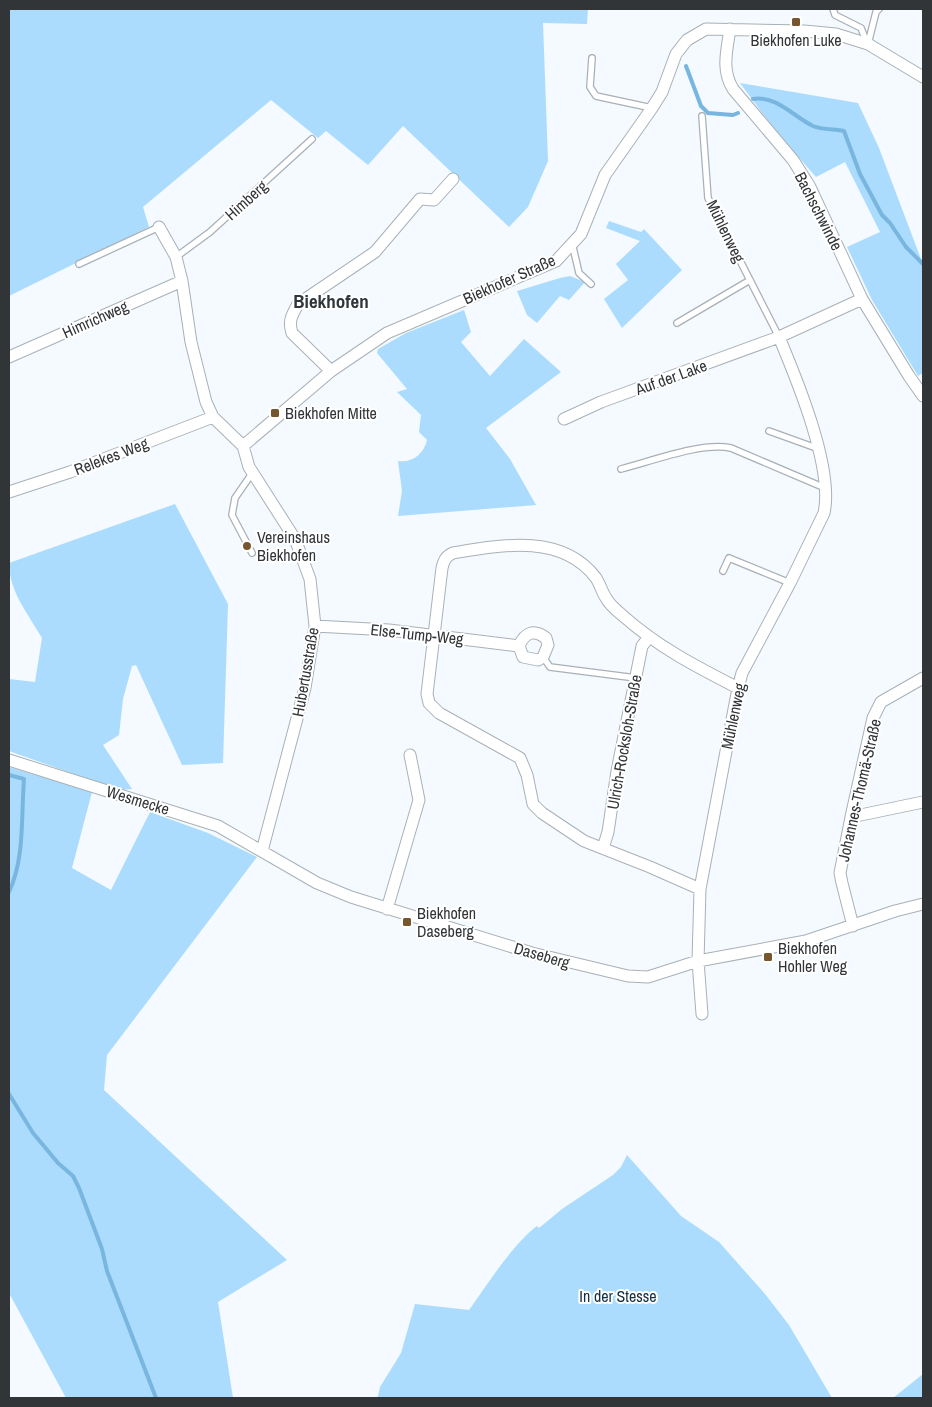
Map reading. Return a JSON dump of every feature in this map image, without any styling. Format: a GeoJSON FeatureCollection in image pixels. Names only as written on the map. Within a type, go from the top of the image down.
{"type":"FeatureCollection","features":[{"type":"Feature","properties":{"kind":"street","name":"Biekhofer Straße"},"geometry":{"type":"LineString","coordinates":[[243,446],[331,371],[387,333],[556,261],[580,234],[605,175],[662,92],[676,54],[686,40],[706,29],[804,31],[836,34],[868,44],[923,77]]}},
{"type":"Feature","properties":{"kind":"street","name":"Bachschwinde"},"geometry":{"type":"LineString","coordinates":[[730,29],[725,67],[727,79],[733,89],[792,160],[810,186],[862,299],[923,396]]}},
{"type":"Feature","properties":{"kind":"street"},"geometry":{"type":"LineString","coordinates":[[331,371],[292,333],[290,317],[298,304],[375,252],[420,199],[434,200],[453,178]]}},
{"type":"Feature","properties":{"kind":"street","name":"Hubertusstraße"},"geometry":{"type":"LineString","coordinates":[[159,227],[176,257],[182,281],[191,342],[206,402],[213,417],[243,446],[249,467],[295,539],[310,579],[315,626],[305,688],[262,851]]}},
{"type":"Feature","properties":{"kind":"street","name":"Himrichweg"},"geometry":{"type":"LineString","coordinates":[[9,357],[182,281]]}},
{"type":"Feature","properties":{"kind":"street"},"geometry":{"type":"LineString","coordinates":[[779,338],[862,299]]}},
{"type":"Feature","properties":{"kind":"street","name":"Auf der Lake"},"geometry":{"type":"LineString","coordinates":[[564,419],[601,402],[779,338]]}},
{"type":"Feature","properties":{"kind":"street","name":"Mühlenweg"},"geometry":{"type":"LineString","coordinates":[[702,1014],[698,961],[700,889],[738,688],[742,673],[790,583],[824,513],[827,501],[819,449],[805,404],[779,338]]}},
{"type":"Feature","properties":{"kind":"street","name":"Relekes Weg"},"geometry":{"type":"LineString","coordinates":[[9,492],[70,472],[213,417]]}},
{"type":"Feature","properties":{"kind":"street"},"geometry":{"type":"LineString","coordinates":[[700,889],[584,841],[536,809],[531,798],[527,775],[520,758],[439,713],[429,702],[427,694],[442,568],[447,556],[477,549],[516,545],[542,546],[563,552],[582,563],[597,578],[607,600],[649,637],[738,688]]}},
{"type":"Feature","properties":{"kind":"street","name":"Else-Tump-Weg"},"geometry":{"type":"LineString","coordinates":[[315,626],[389,630],[519,646]]}},
{"type":"Feature","properties":{"kind":"street"},"geometry":{"type":"LineString","coordinates":[[535,633],[546,638],[548,645],[543,657],[538,660],[523,657],[519,646],[522,638],[528,634],[535,633]]}},
{"type":"Feature","properties":{"kind":"street","name":"Ulrich-Rocksloh-Straße"},"geometry":{"type":"LineString","coordinates":[[603,848],[608,832],[617,771],[642,646],[649,637]]}},
{"type":"Feature","properties":{"kind":"street","name":"Johannes-Thomä-Straße"},"geometry":{"type":"LineString","coordinates":[[853,926],[840,872],[872,718],[881,702],[923,678]]}},
{"type":"Feature","properties":{"kind":"street"},"geometry":{"type":"LineString","coordinates":[[387,909],[419,800],[410,755]]}},
{"type":"Feature","properties":{"kind":"street","name":"Wesmecke"},"geometry":{"type":"LineString","coordinates":[[9,760],[218,826],[262,851]]}},
{"type":"Feature","properties":{"kind":"street"},"geometry":{"type":"LineString","coordinates":[[850,817],[923,802]]}},
{"type":"Feature","properties":{"kind":"street","name":"Daseberg"},"geometry":{"type":"LineString","coordinates":[[262,851],[317,883],[351,897],[564,962],[634,977],[648,977],[698,961],[806,941],[895,911],[923,904]]}},
{"type":"Feature","properties":{"kind":"lane"},"geometry":{"type":"LineString","coordinates":[[833,9],[835,15],[861,28],[868,44]]}},
{"type":"Feature","properties":{"kind":"lane"},"geometry":{"type":"LineString","coordinates":[[868,44],[876,12],[879,9]]}},
{"type":"Feature","properties":{"kind":"lane"},"geometry":{"type":"LineString","coordinates":[[592,58],[590,87],[596,96],[652,108]]}},
{"type":"Feature","properties":{"kind":"lane","name":"Mühlenweg"},"geometry":{"type":"LineString","coordinates":[[702,116],[708,198],[779,338]]}},
{"type":"Feature","properties":{"kind":"lane","name":"Himberg"},"geometry":{"type":"LineString","coordinates":[[176,257],[210,232],[312,139]]}},
{"type":"Feature","properties":{"kind":"lane"},"geometry":{"type":"LineString","coordinates":[[79,264],[159,227]]}},
{"type":"Feature","properties":{"kind":"lane"},"geometry":{"type":"LineString","coordinates":[[572,244],[579,273],[591,284]]}},
{"type":"Feature","properties":{"kind":"lane"},"geometry":{"type":"LineString","coordinates":[[677,323],[750,280]]}},
{"type":"Feature","properties":{"kind":"lane"},"geometry":{"type":"LineString","coordinates":[[769,431],[819,449]]}},
{"type":"Feature","properties":{"kind":"lane"},"geometry":{"type":"LineString","coordinates":[[621,469],[718,445],[731,448],[825,488]]}},
{"type":"Feature","properties":{"kind":"lane"},"geometry":{"type":"LineString","coordinates":[[252,553],[232,514],[235,498],[253,472]]}},
{"type":"Feature","properties":{"kind":"lane"},"geometry":{"type":"LineString","coordinates":[[723,571],[729,558],[790,583]]}},
{"type":"Feature","properties":{"kind":"lane"},"geometry":{"type":"LineString","coordinates":[[543,657],[550,667],[636,678]]}},
{"type":"Feature","properties":{"kind":"green space"},"geometry":{"type":"Polygon","coordinates":[[[9,9],[588,9],[587,24],[543,23],[548,161],[528,207],[509,227],[403,126],[368,165],[326,131],[318,138],[271,100],[143,207],[149,227],[9,296],[9,9]]]}},
{"type":"Feature","properties":{"kind":"green space"},"geometry":{"type":"Polygon","coordinates":[[[740,83],[858,103],[879,148],[923,261],[923,373],[918,376],[872,300],[847,247],[880,232],[845,162],[816,177],[777,133],[740,83]]]}},
{"type":"Feature","properties":{"kind":"green space"},"geometry":{"type":"Polygon","coordinates":[[[609,221],[641,232],[644,229],[682,270],[622,328],[604,299],[628,280],[616,264],[640,241],[606,228],[609,221]]]}},
{"type":"Feature","properties":{"kind":"green space"},"geometry":{"type":"Polygon","coordinates":[[[570,276],[585,282],[569,300],[560,296],[537,323],[527,315],[517,291],[570,276]]]}},
{"type":"Feature","properties":{"kind":"green space"},"geometry":{"type":"Polygon","coordinates":[[[464,310],[471,332],[461,342],[490,376],[524,339],[561,372],[486,428],[510,459],[536,505],[398,516],[402,491],[398,461],[413,459],[423,449],[427,440],[419,432],[421,415],[397,392],[407,389],[377,353],[378,349],[406,333],[464,310]]]}},
{"type":"Feature","properties":{"kind":"green space"},"geometry":{"type":"Polygon","coordinates":[[[175,504],[228,604],[223,763],[182,765],[136,665],[132,666],[123,699],[119,735],[103,745],[132,789],[119,790],[9,751],[9,679],[35,682],[42,638],[16,593],[12,583],[9,563],[175,504]]]}},
{"type":"Feature","properties":{"kind":"green space"},"geometry":{"type":"Polygon","coordinates":[[[9,767],[92,792],[72,868],[111,890],[150,812],[208,833],[257,857],[107,1055],[104,1090],[287,1260],[218,1302],[233,1398],[66,1398],[9,1293],[9,767]]]}},
{"type":"Feature","properties":{"kind":"green space","name":"In der Stesse"},"geometry":{"type":"Polygon","coordinates":[[[627,1155],[681,1216],[719,1242],[765,1294],[789,1325],[832,1398],[376,1398],[380,1387],[401,1353],[415,1304],[469,1310],[501,1265],[528,1234],[613,1175],[621,1167],[627,1155]]]}},
{"type":"Feature","properties":{"kind":"green space"},"geometry":{"type":"Polygon","coordinates":[[[923,1374],[923,1398],[893,1398],[923,1374]]]}},
{"type":"Feature","properties":{"kind":"waterway"},"geometry":{"type":"LineString","coordinates":[[686,66],[701,106],[708,113],[733,115],[738,113]]}},
{"type":"Feature","properties":{"kind":"waterway"},"geometry":{"type":"LineString","coordinates":[[753,99],[769,100],[777,103],[813,126],[844,131],[860,174],[882,215],[890,223],[906,247],[923,264]]}},
{"type":"Feature","properties":{"kind":"waterway"},"geometry":{"type":"LineString","coordinates":[[9,775],[24,779],[20,851],[18,865],[9,892]]}},
{"type":"Feature","properties":{"kind":"waterway"},"geometry":{"type":"LineString","coordinates":[[9,1094],[33,1133],[58,1163],[73,1176],[79,1188],[102,1249],[107,1271],[156,1398]]}},
{"type":"Feature","properties":{"kind":"place","name":"Biekhofen Luke"},"geometry":{"type":"Point","coordinates":[796,22]}},
{"type":"Feature","properties":{"kind":"place","name":"Biekhofen Mitte"},"geometry":{"type":"Point","coordinates":[275,413]}},
{"type":"Feature","properties":{"kind":"place","name":"Vereinshaus Biekhofen"},"geometry":{"type":"Point","coordinates":[247,546]}},
{"type":"Feature","properties":{"kind":"place","name":"Biekhofen Daseberg"},"geometry":{"type":"Point","coordinates":[407,922]}},
{"type":"Feature","properties":{"kind":"place","name":"Biekhofen Hohler Weg"},"geometry":{"type":"Point","coordinates":[768,957]}},
{"type":"Feature","properties":{"kind":"district","name":"Biekhofen"},"geometry":{"type":"Point","coordinates":[331,301]}}]}
